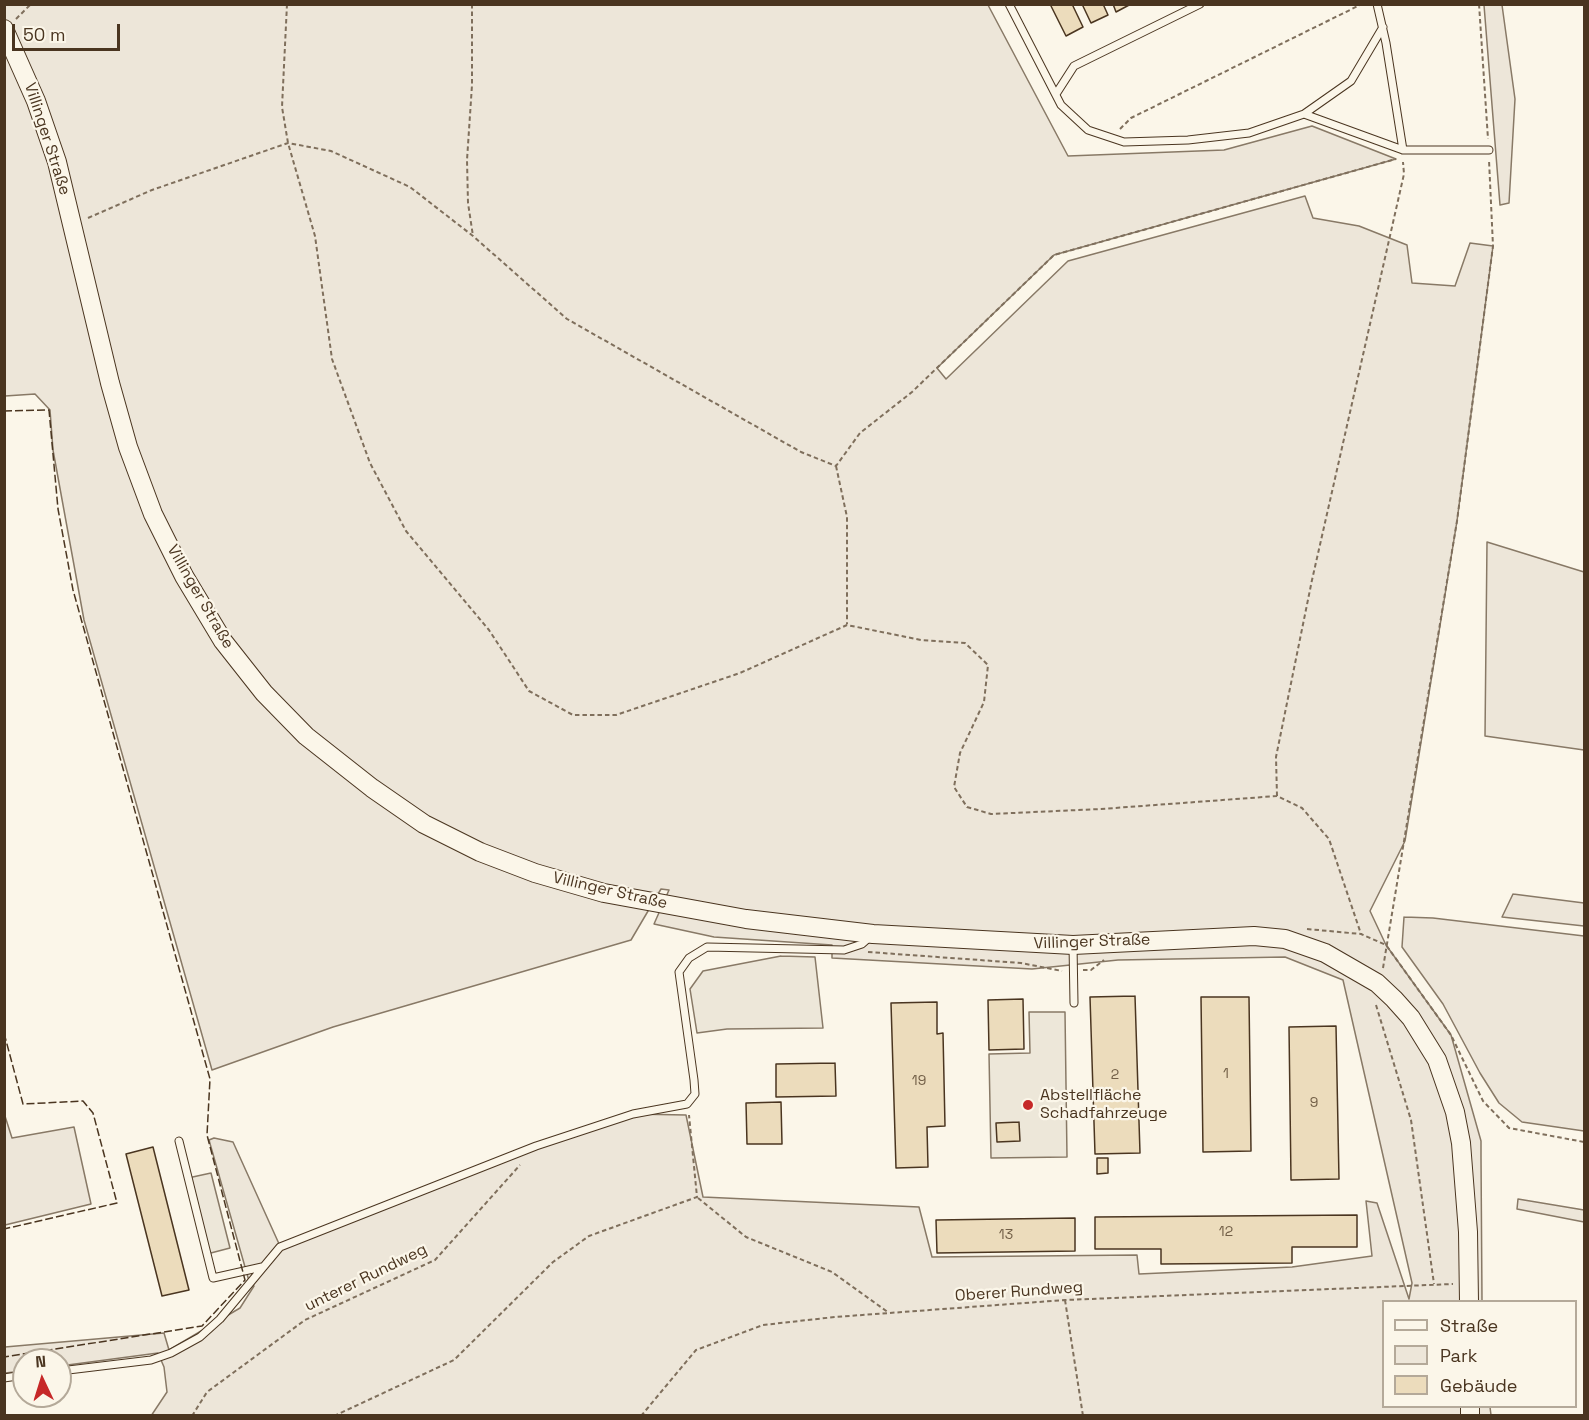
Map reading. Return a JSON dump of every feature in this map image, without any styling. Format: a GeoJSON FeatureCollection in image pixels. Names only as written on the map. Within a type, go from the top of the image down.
{"type":"FeatureCollection","features":[{"type":"Feature","properties":{"kind":"main road","name":"Villinger Straße"},"geometry":{"type":"LineString","coordinates":[[5,30],[36,101],[57,162],[128,447],[153,513],[184,576],[223,641],[264,693],[306,736],[372,788],[424,824],[480,852],[535,873],[604,892],[746,918],[873,934],[1073,945],[1254,936],[1285,939],[1325,953],[1377,983],[1411,1018],[1425,1038],[1440,1069],[1455,1112],[1464,1171],[1469,1300]]}},
{"type":"Feature","properties":{"kind":"lane"},"geometry":{"type":"LineString","coordinates":[[1009,4],[1061,105],[1088,130],[1124,142],[1177,141],[1249,133],[1304,114],[1351,81],[1383,27]]}},
{"type":"Feature","properties":{"kind":"lane"},"geometry":{"type":"LineString","coordinates":[[1056,94],[1074,66],[1200,4]]}},
{"type":"Feature","properties":{"kind":"lane"},"geometry":{"type":"LineString","coordinates":[[1377,4],[1383,27],[1403,150]]}},
{"type":"Feature","properties":{"kind":"lane"},"geometry":{"type":"LineString","coordinates":[[1304,114],[1403,150],[1489,150]]}},
{"type":"Feature","properties":{"kind":"lane"},"geometry":{"type":"LineString","coordinates":[[72,1370],[151,1360],[171,1353],[201,1337],[220,1319],[280,1247],[536,1146],[633,1114],[687,1104],[695,1094],[679,972],[689,958],[707,947],[844,950],[862,944],[873,934]]}},
{"type":"Feature","properties":{"kind":"lane"},"geometry":{"type":"LineString","coordinates":[[1073,945],[1074,1003]]}},
{"type":"Feature","properties":{"kind":"lane"},"geometry":{"type":"LineString","coordinates":[[179,1141],[213,1278],[262,1267]]}},
{"type":"Feature","properties":{"kind":"path"},"geometry":{"type":"LineString","coordinates":[[5,30],[31,4]]}},
{"type":"Feature","properties":{"kind":"path"},"geometry":{"type":"LineString","coordinates":[[287,4],[282,106],[288,143],[315,236],[332,359],[370,463],[406,531],[436,563],[489,630],[529,691],[573,715],[616,715],[740,674],[847,625],[921,640],[965,643],[988,665],[984,702],[960,753],[954,787],[967,807],[991,814],[1101,809],[1277,796],[1302,808],[1329,839],[1361,934]]}},
{"type":"Feature","properties":{"kind":"path"},"geometry":{"type":"LineString","coordinates":[[472,4],[472,85],[467,160],[468,203],[473,236]]}},
{"type":"Feature","properties":{"kind":"path"},"geometry":{"type":"LineString","coordinates":[[1111,138],[1131,118],[1362,4]]}},
{"type":"Feature","properties":{"kind":"path"},"geometry":{"type":"LineString","coordinates":[[1377,983],[1384,965],[1457,521],[1493,246],[1479,4]]}},
{"type":"Feature","properties":{"kind":"path"},"geometry":{"type":"LineString","coordinates":[[73,224],[152,190],[288,143],[331,151],[410,188],[473,236],[567,320],[801,452],[836,466]]}},
{"type":"Feature","properties":{"kind":"path"},"geometry":{"type":"LineString","coordinates":[[847,625],[847,517],[836,466],[860,433],[912,392],[1054,255],[1396,159],[1403,150]]}},
{"type":"Feature","properties":{"kind":"path"},"geometry":{"type":"LineString","coordinates":[[1277,796],[1278,746],[1312,580],[1404,174],[1403,150]]}},
{"type":"Feature","properties":{"kind":"path"},"geometry":{"type":"LineString","coordinates":[[1386,945],[1451,1035],[1483,1101],[1509,1128],[1584,1142]]}},
{"type":"Feature","properties":{"kind":"path","name":"Oberer Rundweg"},"geometry":{"type":"LineString","coordinates":[[641,1416],[696,1350],[763,1325],[1065,1300],[1434,1284],[1411,1120],[1375,1009],[1377,983]]}},
{"type":"Feature","properties":{"kind":"path"},"geometry":{"type":"LineString","coordinates":[[687,1104],[697,1197],[746,1237],[832,1272],[889,1313]]}},
{"type":"Feature","properties":{"kind":"path","name":"unterer Rundweg"},"geometry":{"type":"LineString","coordinates":[[192,1416],[207,1392],[305,1320],[435,1260],[536,1146]]}},
{"type":"Feature","properties":{"kind":"path"},"geometry":{"type":"LineString","coordinates":[[334,1416],[454,1360],[553,1262],[589,1236],[697,1197]]}},
{"type":"Feature","properties":{"kind":"path"},"geometry":{"type":"LineString","coordinates":[[1065,1300],[1083,1416]]}},
{"type":"Feature","properties":{"kind":"green space"},"geometry":{"type":"Polygon","coordinates":[[[5,5],[988,5],[1068,156],[1224,150],[1312,126],[1396,159],[1054,255],[937,368],[946,379],[1068,261],[1305,196],[1313,218],[1359,226],[1407,245],[1412,283],[1455,286],[1470,243],[1493,246],[1457,521],[1405,841],[1370,911],[1386,945],[1451,1035],[1481,1141],[1482,1300],[1382,1300],[1382,1408],[1490,1408],[1491,1415],[151,1416],[167,1392],[164,1367],[158,1353],[72,1364],[72,1348],[12,1348],[12,1372],[5,1373],[5,1347],[164,1333],[169,1350],[240,1308],[254,1286],[249,1281],[209,1140],[214,1138],[233,1142],[280,1246],[536,1146],[633,1114],[686,1115],[703,1197],[919,1207],[932,1257],[1137,1255],[1139,1274],[1292,1267],[1372,1256],[1366,1201],[1377,1203],[1409,1299],[1412,1283],[1343,980],[1285,957],[1118,960],[1032,969],[832,958],[832,945],[714,937],[654,924],[669,890],[661,889],[631,940],[333,1027],[212,1070],[84,620],[53,450],[50,410],[35,394],[5,396],[5,5]]]}},
{"type":"Feature","properties":{"kind":"green space"},"geometry":{"type":"Polygon","coordinates":[[[1484,5],[1502,5],[1515,99],[1509,203],[1500,205],[1484,5]]]}},
{"type":"Feature","properties":{"kind":"green space"},"geometry":{"type":"Polygon","coordinates":[[[1487,542],[1584,572],[1584,750],[1485,736],[1487,542]]]}},
{"type":"Feature","properties":{"kind":"green space"},"geometry":{"type":"Polygon","coordinates":[[[1513,894],[1584,903],[1584,926],[1502,917],[1513,894]]]}},
{"type":"Feature","properties":{"kind":"green space"},"geometry":{"type":"Polygon","coordinates":[[[1404,917],[1433,918],[1584,936],[1584,1131],[1522,1122],[1499,1103],[1443,1004],[1402,947],[1404,917]]]}},
{"type":"Feature","properties":{"kind":"green space"},"geometry":{"type":"Polygon","coordinates":[[[4,1113],[12,1138],[74,1127],[91,1204],[5,1225],[4,1113]]]}},
{"type":"Feature","properties":{"kind":"green space"},"geometry":{"type":"Polygon","coordinates":[[[1518,1199],[1584,1210],[1584,1222],[1517,1209],[1518,1199]]]}},
{"type":"Feature","properties":{"kind":"shaded area"},"geometry":{"type":"Polygon","coordinates":[[[781,956],[815,957],[823,1028],[727,1029],[697,1033],[690,989],[703,971],[781,956]]]}},
{"type":"Feature","properties":{"kind":"shaded area","name":"Abstellfläche Schadfahrzeuge"},"geometry":{"type":"Polygon","coordinates":[[[1029,1012],[1065,1012],[1067,1157],[991,1158],[989,1054],[1030,1053],[1029,1012]]]}},
{"type":"Feature","properties":{"kind":"shaded area"},"geometry":{"type":"Polygon","coordinates":[[[211,1173],[230,1248],[207,1254],[188,1178],[211,1173]]]}},
{"type":"Feature","properties":{"kind":"building"},"geometry":{"type":"Polygon","coordinates":[[[1050,4],[1072,4],[1083,27],[1066,36],[1050,4]]]}},
{"type":"Feature","properties":{"kind":"building"},"geometry":{"type":"Polygon","coordinates":[[[1082,4],[1103,4],[1108,15],[1091,23],[1082,4]]]}},
{"type":"Feature","properties":{"kind":"building"},"geometry":{"type":"Polygon","coordinates":[[[1113,4],[1131,4],[1116,12],[1113,4]]]}},
{"type":"Feature","properties":{"kind":"building"},"geometry":{"type":"Polygon","coordinates":[[[1135,996],[1140,1153],[1095,1154],[1090,997],[1135,996]]]}},
{"type":"Feature","properties":{"kind":"building"},"geometry":{"type":"Polygon","coordinates":[[[1201,997],[1249,997],[1251,1151],[1203,1152],[1201,997]]]}},
{"type":"Feature","properties":{"kind":"building"},"geometry":{"type":"Polygon","coordinates":[[[1023,999],[1024,1049],[989,1050],[988,1000],[1023,999]]]}},
{"type":"Feature","properties":{"kind":"building"},"geometry":{"type":"Polygon","coordinates":[[[937,1002],[937,1034],[943,1033],[945,1126],[927,1127],[928,1167],[896,1168],[891,1003],[937,1002]]]}},
{"type":"Feature","properties":{"kind":"building"},"geometry":{"type":"Polygon","coordinates":[[[1336,1026],[1339,1179],[1291,1180],[1289,1027],[1336,1026]]]}},
{"type":"Feature","properties":{"kind":"building"},"geometry":{"type":"Polygon","coordinates":[[[835,1063],[836,1096],[776,1097],[776,1064],[835,1063]]]}},
{"type":"Feature","properties":{"kind":"building"},"geometry":{"type":"Polygon","coordinates":[[[781,1102],[782,1144],[747,1144],[746,1103],[781,1102]]]}},
{"type":"Feature","properties":{"kind":"building"},"geometry":{"type":"Polygon","coordinates":[[[1019,1122],[1020,1141],[997,1142],[996,1123],[1019,1122]]]}},
{"type":"Feature","properties":{"kind":"building"},"geometry":{"type":"Polygon","coordinates":[[[153,1147],[189,1290],[162,1296],[126,1154],[153,1147]]]}},
{"type":"Feature","properties":{"kind":"building"},"geometry":{"type":"Polygon","coordinates":[[[1097,1158],[1108,1158],[1108,1173],[1097,1174],[1097,1158]]]}},
{"type":"Feature","properties":{"kind":"building"},"geometry":{"type":"Polygon","coordinates":[[[1357,1215],[1357,1247],[1292,1247],[1292,1263],[1161,1264],[1161,1249],[1095,1249],[1095,1217],[1357,1215]]]}},
{"type":"Feature","properties":{"kind":"building"},"geometry":{"type":"Polygon","coordinates":[[[1075,1218],[1075,1251],[937,1253],[936,1220],[1075,1218]]]}},
{"type":"Feature","properties":{"kind":"fence"},"geometry":{"type":"LineString","coordinates":[[4,411],[49,410],[58,509],[73,590],[210,1079],[207,1135],[245,1280],[202,1326],[4,1357]]}},
{"type":"Feature","properties":{"kind":"fence"},"geometry":{"type":"LineString","coordinates":[[4,1033],[23,1104],[83,1101],[93,1113],[117,1203],[4,1229]]}},
{"type":"Feature","properties":{"kind":"place","name":"Abstellfläche Schadfahrzeuge"},"geometry":{"type":"Point","coordinates":[1028,1105]}}]}
